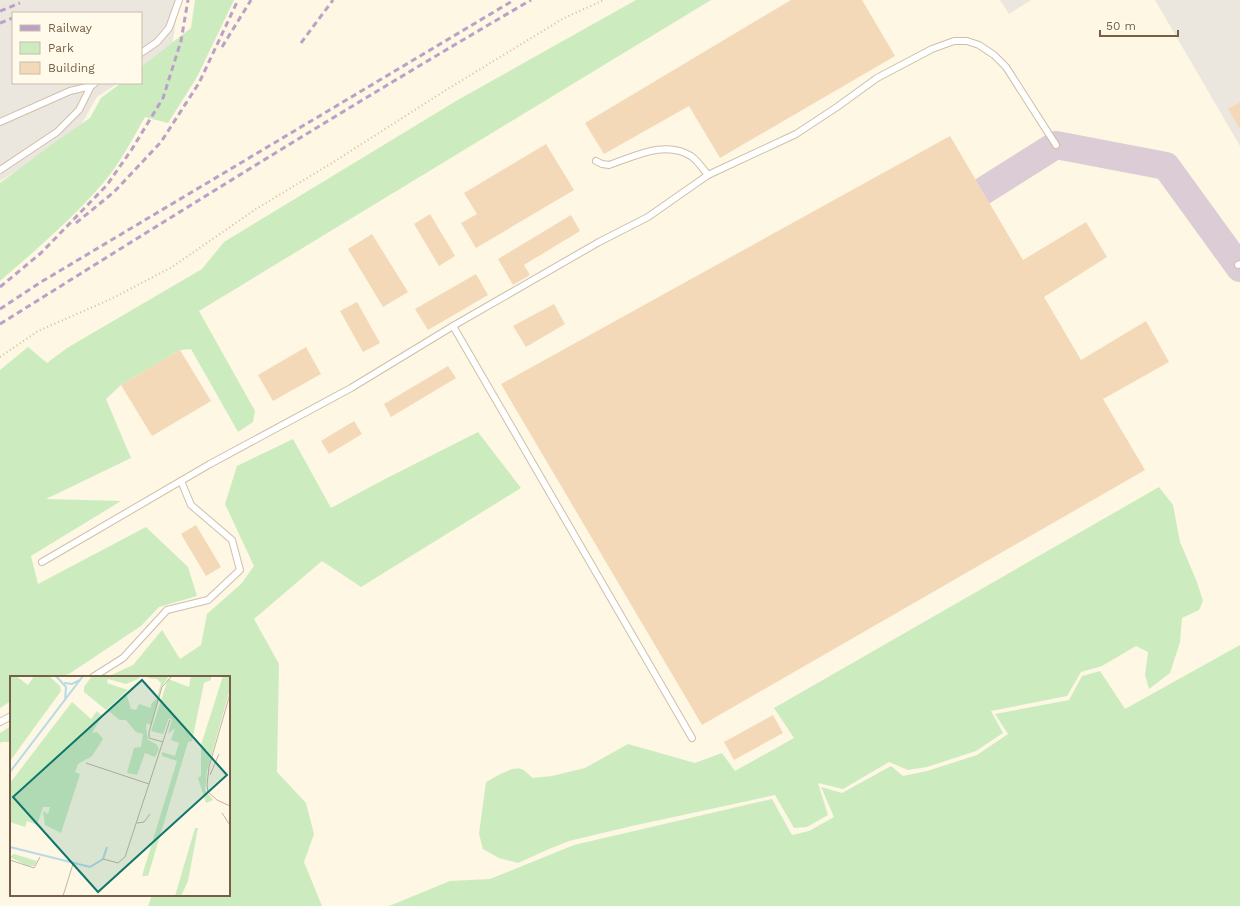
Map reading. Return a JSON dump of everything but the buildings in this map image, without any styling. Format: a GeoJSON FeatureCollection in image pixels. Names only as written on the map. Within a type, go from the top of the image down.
{"type":"FeatureCollection","features":[{"type":"Feature","properties":{"kind":"lane"},"geometry":{"type":"LineString","coordinates":[[142,52],[157,42],[169,28],[179,0]]}},
{"type":"Feature","properties":{"kind":"lane"},"geometry":{"type":"LineString","coordinates":[[42,562],[181,481],[351,388],[453,326],[599,242],[648,217],[708,175],[796,134],[877,78],[932,49],[954,41],[967,40],[979,45],[994,55],[1006,67],[1056,145]]}},
{"type":"Feature","properties":{"kind":"lane"},"geometry":{"type":"LineString","coordinates":[[0,122],[70,91],[93,84]]}},
{"type":"Feature","properties":{"kind":"lane"},"geometry":{"type":"LineString","coordinates":[[0,170],[57,132],[79,110],[93,84]]}},
{"type":"Feature","properties":{"kind":"lane"},"geometry":{"type":"LineString","coordinates":[[596,161],[602,164],[609,164],[655,149],[665,148],[679,150],[692,156],[708,175]]}},
{"type":"Feature","properties":{"kind":"lane"},"geometry":{"type":"LineString","coordinates":[[453,326],[692,738]]}},
{"type":"Feature","properties":{"kind":"lane"},"geometry":{"type":"LineString","coordinates":[[96,676],[123,658],[168,610],[208,600],[240,570],[232,540],[191,505],[181,481]]}},
{"type":"Feature","properties":{"kind":"lane"},"geometry":{"type":"LineString","coordinates":[[0,722],[10,717]]}},
{"type":"Feature","properties":{"kind":"path"},"geometry":{"type":"LineString","coordinates":[[0,357],[38,331],[111,299],[172,267],[256,209],[332,163],[446,90],[564,18],[604,0]]}},
{"type":"Feature","properties":{"kind":"shaded area"},"geometry":{"type":"Polygon","coordinates":[[[0,0],[179,0],[172,46],[142,66],[142,12],[12,12],[12,84],[116,84],[97,97],[82,123],[58,145],[0,181],[0,0]]]}},
{"type":"Feature","properties":{"kind":"shaded area"},"geometry":{"type":"Polygon","coordinates":[[[1000,0],[1031,0],[1009,14],[1000,0]]]}},
{"type":"Feature","properties":{"kind":"shaded area"},"geometry":{"type":"Polygon","coordinates":[[[1155,0],[1240,0],[1240,146],[1155,0]]]}},
{"type":"Feature","properties":{"kind":"green space"},"geometry":{"type":"Polygon","coordinates":[[[195,0],[234,0],[197,77],[168,123],[145,117],[121,158],[104,182],[41,246],[0,281],[0,183],[90,118],[101,98],[120,84],[142,84],[142,66],[191,28],[195,0]]]}},
{"type":"Feature","properties":{"kind":"green space"},"geometry":{"type":"Polygon","coordinates":[[[636,0],[711,0],[199,311],[255,411],[253,422],[238,432],[191,349],[180,350],[121,385],[106,399],[131,458],[46,499],[121,501],[31,556],[38,584],[146,527],[188,567],[197,596],[159,607],[141,626],[69,674],[62,676],[10,676],[10,702],[0,708],[0,370],[28,347],[47,363],[67,348],[202,269],[224,242],[456,101],[636,0]]]}},
{"type":"Feature","properties":{"kind":"green space"},"geometry":{"type":"Polygon","coordinates":[[[478,432],[521,488],[361,587],[322,561],[254,619],[279,664],[277,772],[306,803],[314,834],[304,862],[322,906],[148,906],[152,896],[230,896],[230,676],[109,676],[133,665],[162,630],[180,659],[201,645],[207,614],[241,584],[254,566],[225,504],[237,466],[293,439],[331,508],[478,432]]]}},
{"type":"Feature","properties":{"kind":"green space"},"geometry":{"type":"Polygon","coordinates":[[[1159,487],[1173,505],[1180,542],[1197,582],[1203,601],[1199,610],[1182,618],[1180,642],[1170,673],[1149,689],[1145,675],[1148,652],[1136,646],[1102,666],[1081,672],[1067,696],[991,711],[1003,733],[976,751],[927,767],[908,770],[889,762],[843,789],[818,783],[828,815],[807,827],[794,828],[775,795],[569,841],[518,863],[499,858],[483,849],[479,834],[486,782],[498,775],[512,769],[517,769],[523,770],[533,778],[552,776],[585,768],[628,744],[695,763],[722,753],[735,771],[794,738],[774,708],[1159,487]]]}},
{"type":"Feature","properties":{"kind":"green space"},"geometry":{"type":"Polygon","coordinates":[[[1240,645],[1240,906],[389,906],[450,881],[490,879],[574,845],[772,799],[792,835],[809,831],[834,817],[821,787],[842,793],[891,766],[903,776],[927,771],[977,755],[1008,734],[995,714],[1069,700],[1082,676],[1100,671],[1125,709],[1240,645]]]}},
{"type":"Feature","properties":{"kind":"green space"},"geometry":{"type":"Polygon","coordinates":[[[10,727],[10,742],[0,743],[0,733],[10,727]]]}},
{"type":"Feature","properties":{"kind":"taxiway"},"geometry":{"type":"LineString","coordinates":[[983,191],[1056,145],[1166,166],[1240,268]]}},
{"type":"Feature","properties":{"kind":"railway"},"geometry":{"type":"LineString","coordinates":[[0,287],[41,253],[107,185],[132,149],[163,98],[181,41],[188,0]]}},
{"type":"Feature","properties":{"kind":"railway"},"geometry":{"type":"LineString","coordinates":[[76,223],[114,192],[161,142],[199,83],[238,0]]}},
{"type":"Feature","properties":{"kind":"railway"},"geometry":{"type":"LineString","coordinates":[[222,47],[251,0]]}},
{"type":"Feature","properties":{"kind":"railway"},"geometry":{"type":"LineString","coordinates":[[301,43],[333,0]]}},
{"type":"Feature","properties":{"kind":"railway"},"geometry":{"type":"LineString","coordinates":[[0,309],[41,282],[514,0]]}},
{"type":"Feature","properties":{"kind":"railway"},"geometry":{"type":"LineString","coordinates":[[0,324],[331,119],[531,0]]}},
{"type":"Feature","properties":{"kind":"railway"},"geometry":{"type":"LineString","coordinates":[[0,11],[20,3]]}},
{"type":"Feature","properties":{"kind":"railway"},"geometry":{"type":"LineString","coordinates":[[0,23],[12,18]]}}]}
